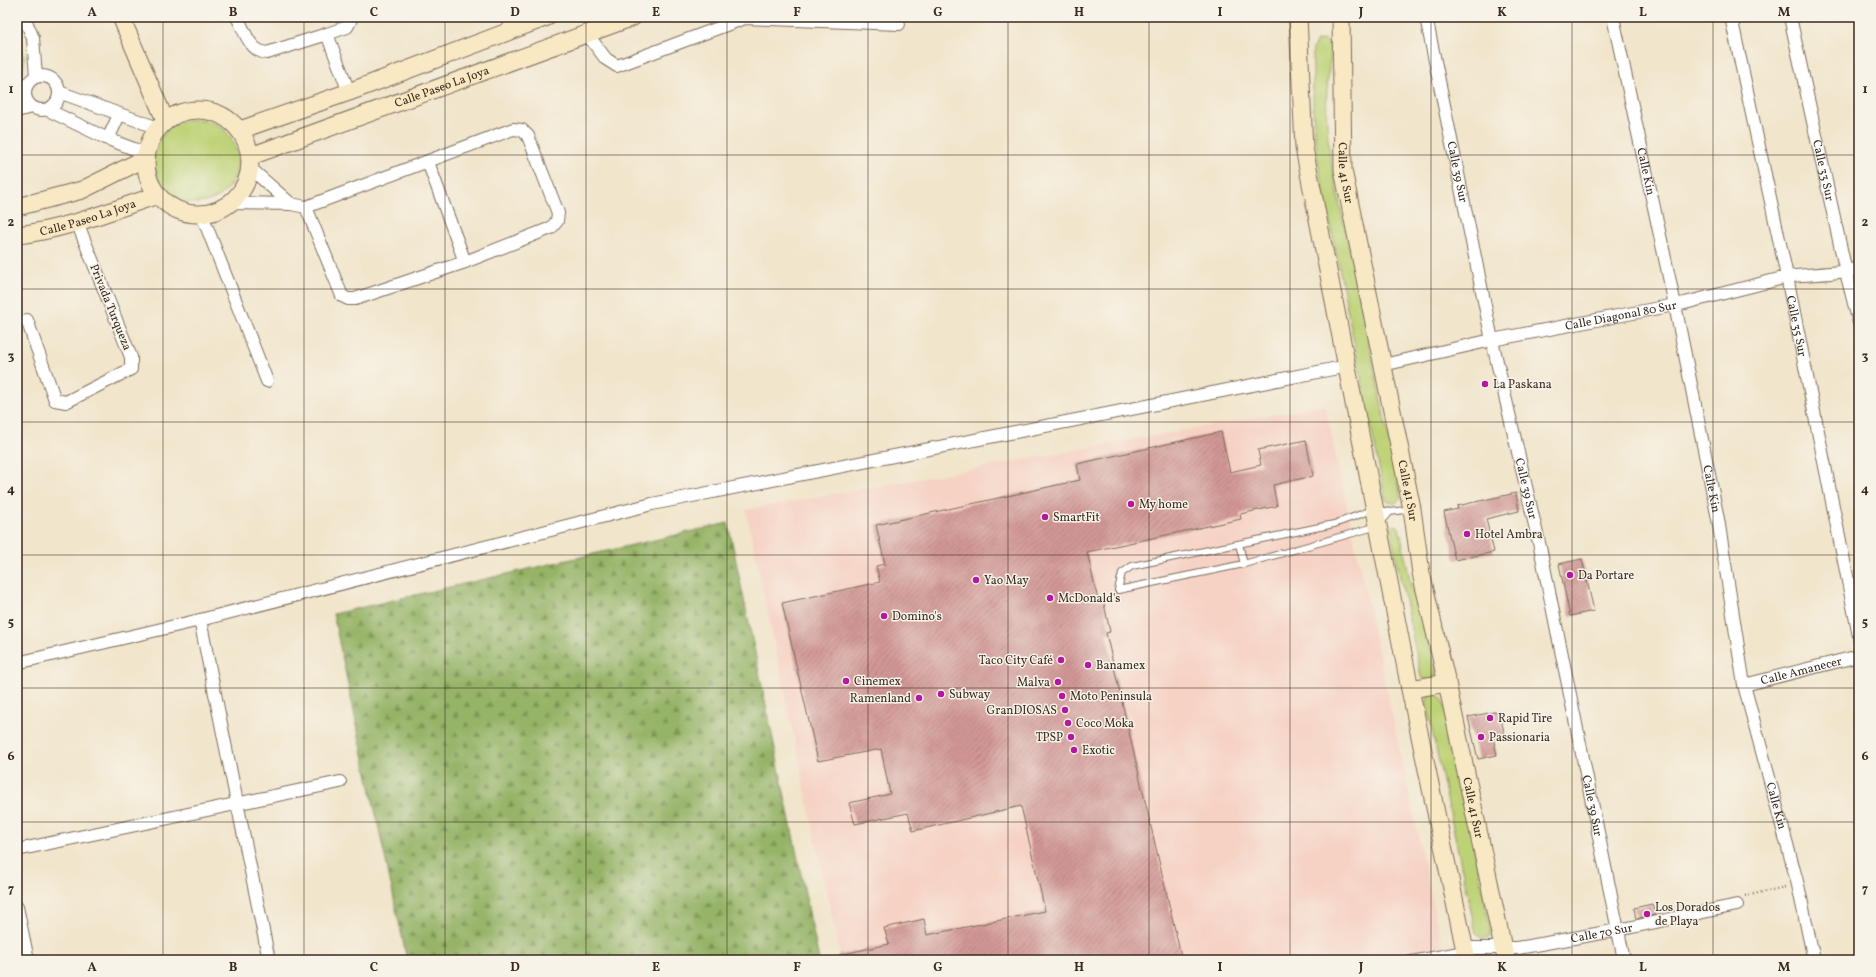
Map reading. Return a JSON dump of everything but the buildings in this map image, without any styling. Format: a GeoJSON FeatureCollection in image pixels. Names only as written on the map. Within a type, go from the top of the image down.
{"type":"FeatureCollection","features":[{"type":"Feature","properties":{"kind":"main road"},"geometry":{"type":"LineString","coordinates":[[121,17],[162,124]]}},
{"type":"Feature","properties":{"kind":"main road"},"geometry":{"type":"LineString","coordinates":[[240,130],[349,92],[511,24],[545,17]]}},
{"type":"Feature","properties":{"kind":"main road","name":"Calle Paseo La Joya"},"geometry":{"type":"LineString","coordinates":[[250,162],[633,17]]}},
{"type":"Feature","properties":{"kind":"main road"},"geometry":{"type":"LineString","coordinates":[[1298,17],[1304,148],[1348,366],[1383,510],[1378,526],[1410,689],[1466,954]]}},
{"type":"Feature","properties":{"kind":"main road","name":"Calle 41 Sur"},"geometry":{"type":"LineString","coordinates":[[1341,17],[1343,170],[1412,509],[1420,573],[1447,683],[1505,954]]}},
{"type":"Feature","properties":{"kind":"main road"},"geometry":{"type":"LineString","coordinates":[[201,110],[216,113],[229,119],[240,130],[247,142],[250,162],[244,187],[232,203],[219,210],[202,216],[176,210],[158,195],[148,175],[146,156],[150,141],[162,124],[186,111],[201,110]]}},
{"type":"Feature","properties":{"kind":"main road"},"geometry":{"type":"LineString","coordinates":[[17,207],[82,190],[146,156]]}},
{"type":"Feature","properties":{"kind":"main road","name":"Calle Paseo La Joya"},"geometry":{"type":"LineString","coordinates":[[17,235],[77,222],[158,195]]}},
{"type":"Feature","properties":{"kind":"main road"},"geometry":{"type":"LineString","coordinates":[[1410,689],[1447,683]]}},
{"type":"Feature","properties":{"kind":"street"},"geometry":{"type":"LineString","coordinates":[[24,17],[33,38],[36,76]]}},
{"type":"Feature","properties":{"kind":"street"},"geometry":{"type":"LineString","coordinates":[[237,17],[253,48],[259,52],[267,53],[347,27],[352,17]]}},
{"type":"Feature","properties":{"kind":"street","name":"Calle 39 Sur"},"geometry":{"type":"LineString","coordinates":[[1426,17],[1492,340],[1541,553],[1586,765],[1624,960]]}},
{"type":"Feature","properties":{"kind":"street","name":"Calle Kin"},"geometry":{"type":"LineString","coordinates":[[1613,17],[1675,305],[1718,519],[1744,685],[1798,885],[1814,960]]}},
{"type":"Feature","properties":{"kind":"street","name":"Calle 35 Sur"},"geometry":{"type":"LineString","coordinates":[[1730,17],[1787,277],[1859,636]]}},
{"type":"Feature","properties":{"kind":"street","name":"Calle 33 Sur"},"geometry":{"type":"LineString","coordinates":[[1790,17],[1846,272],[1859,323]]}},
{"type":"Feature","properties":{"kind":"street"},"geometry":{"type":"LineString","coordinates":[[587,34],[606,59],[617,66],[746,18],[898,24]]}},
{"type":"Feature","properties":{"kind":"street"},"geometry":{"type":"LineString","coordinates":[[327,34],[349,92]]}},
{"type":"Feature","properties":{"kind":"street"},"geometry":{"type":"LineString","coordinates":[[48,110],[57,102],[59,92],[56,83],[48,77],[36,76],[29,81],[25,89],[25,99],[31,107],[40,111],[48,110],[146,156]]}},
{"type":"Feature","properties":{"kind":"street"},"geometry":{"type":"LineString","coordinates":[[59,92],[118,115],[162,124]]}},
{"type":"Feature","properties":{"kind":"street"},"geometry":{"type":"LineString","coordinates":[[17,111],[31,107]]}},
{"type":"Feature","properties":{"kind":"street"},"geometry":{"type":"LineString","coordinates":[[108,139],[118,115]]}},
{"type":"Feature","properties":{"kind":"street"},"geometry":{"type":"LineString","coordinates":[[232,203],[291,204],[306,207],[428,162],[513,128],[522,130],[528,136],[558,213],[557,221],[551,228],[465,262],[355,299],[348,299],[342,296],[306,207]]}},
{"type":"Feature","properties":{"kind":"street"},"geometry":{"type":"LineString","coordinates":[[250,162],[291,204]]}},
{"type":"Feature","properties":{"kind":"street"},"geometry":{"type":"LineString","coordinates":[[428,162],[465,262]]}},
{"type":"Feature","properties":{"kind":"street"},"geometry":{"type":"LineString","coordinates":[[202,216],[267,381]]}},
{"type":"Feature","properties":{"kind":"street","name":"Privada Turqueza"},"geometry":{"type":"LineString","coordinates":[[27,320],[55,400],[66,402],[131,369],[132,357],[77,222]]}},
{"type":"Feature","properties":{"kind":"street","name":"Calle Diagonal 80 Sur"},"geometry":{"type":"LineString","coordinates":[[1383,365],[1492,340],[1675,305],[1787,277],[1804,274],[1846,272],[1859,268]]}},
{"type":"Feature","properties":{"kind":"street"},"geometry":{"type":"LineString","coordinates":[[17,663],[200,620],[652,504],[1348,366]]}},
{"type":"Feature","properties":{"kind":"street"},"geometry":{"type":"LineString","coordinates":[[200,620],[270,960]]}},
{"type":"Feature","properties":{"kind":"street","name":"Calle Amanecer"},"geometry":{"type":"LineString","coordinates":[[1744,685],[1859,656]]}},
{"type":"Feature","properties":{"kind":"street"},"geometry":{"type":"LineString","coordinates":[[17,850],[340,782]]}},
{"type":"Feature","properties":{"kind":"street","name":"Calle 70 Sur"},"geometry":{"type":"LineString","coordinates":[[1466,954],[1505,954],[1518,948],[1618,930],[1737,905]]}},
{"type":"Feature","properties":{"kind":"street"},"geometry":{"type":"LineString","coordinates":[[17,907],[28,960]]}},
{"type":"Feature","properties":{"kind":"lane"},"geometry":{"type":"LineString","coordinates":[[1378,526],[1244,564],[1118,590],[1122,573],[1132,566],[1334,524],[1383,510],[1412,509]]}},
{"type":"Feature","properties":{"kind":"lane"},"geometry":{"type":"LineString","coordinates":[[1239,544],[1244,564]]}},
{"type":"Feature","properties":{"kind":"lane"},"geometry":{"type":"LineString","coordinates":[[1406,960],[1466,954]]}},
{"type":"Feature","properties":{"kind":"path"},"geometry":{"type":"LineString","coordinates":[[1737,905],[1736,898],[1798,885]]}},
{"type":"Feature","properties":{"kind":"shaded area"},"geometry":{"type":"Polygon","coordinates":[[[1325,405],[1445,960],[841,960],[746,510],[1325,405]]]}},
{"type":"Feature","properties":{"kind":"green space"},"geometry":{"type":"Polygon","coordinates":[[[17,30],[22,44],[24,64],[21,77],[17,83],[17,30]]]}},
{"type":"Feature","properties":{"kind":"green space"},"geometry":{"type":"Polygon","coordinates":[[[1324,40],[1329,43],[1332,50],[1326,103],[1330,156],[1401,497],[1395,504],[1387,501],[1385,497],[1318,163],[1313,114],[1313,48],[1317,41],[1324,40]]]}},
{"type":"Feature","properties":{"kind":"green space"},"geometry":{"type":"Polygon","coordinates":[[[196,119],[212,122],[226,131],[235,145],[238,161],[235,177],[226,191],[212,200],[196,203],[180,200],[166,191],[157,177],[154,161],[157,145],[166,131],[180,122],[196,119]]]}},
{"type":"Feature","properties":{"kind":"green space"},"geometry":{"type":"Polygon","coordinates":[[[728,523],[819,960],[407,960],[333,614],[728,523]]]}},
{"type":"Feature","properties":{"kind":"green space"},"geometry":{"type":"Polygon","coordinates":[[[1394,525],[1399,527],[1413,595],[1436,667],[1435,676],[1432,680],[1421,677],[1390,529],[1394,525]]]}},
{"type":"Feature","properties":{"kind":"green space"},"geometry":{"type":"Polygon","coordinates":[[[1432,694],[1437,694],[1443,700],[1491,930],[1489,938],[1482,938],[1476,934],[1426,702],[1428,697],[1432,694]]]}},
{"type":"Feature","properties":{"kind":"place","name":"La Paskana"},"geometry":{"type":"Point","coordinates":[1485,384]}},
{"type":"Feature","properties":{"kind":"place","name":"My home"},"geometry":{"type":"Point","coordinates":[1131,504]}},
{"type":"Feature","properties":{"kind":"place","name":"SmartFit"},"geometry":{"type":"Point","coordinates":[1045,517]}},
{"type":"Feature","properties":{"kind":"place","name":"Hotel Ambra"},"geometry":{"type":"Point","coordinates":[1467,534]}},
{"type":"Feature","properties":{"kind":"place","name":"Da Portare"},"geometry":{"type":"Point","coordinates":[1570,575]}},
{"type":"Feature","properties":{"kind":"place","name":"Yao May"},"geometry":{"type":"Point","coordinates":[976,580]}},
{"type":"Feature","properties":{"kind":"place","name":"McDonald's"},"geometry":{"type":"Point","coordinates":[1050,598]}},
{"type":"Feature","properties":{"kind":"place","name":"Domino's"},"geometry":{"type":"Point","coordinates":[884,616]}},
{"type":"Feature","properties":{"kind":"place","name":"Taco City Café"},"geometry":{"type":"Point","coordinates":[1061,660]}},
{"type":"Feature","properties":{"kind":"place","name":"Banamex"},"geometry":{"type":"Point","coordinates":[1088,665]}},
{"type":"Feature","properties":{"kind":"place","name":"Cinemex"},"geometry":{"type":"Point","coordinates":[846,681]}},
{"type":"Feature","properties":{"kind":"place","name":"Malva"},"geometry":{"type":"Point","coordinates":[1058,682]}},
{"type":"Feature","properties":{"kind":"place","name":"Subway"},"geometry":{"type":"Point","coordinates":[941,694]}},
{"type":"Feature","properties":{"kind":"place","name":"Moto Peninsula"},"geometry":{"type":"Point","coordinates":[1062,696]}},
{"type":"Feature","properties":{"kind":"place","name":"Ramenland"},"geometry":{"type":"Point","coordinates":[919,698]}},
{"type":"Feature","properties":{"kind":"place","name":"GranDIOSAS"},"geometry":{"type":"Point","coordinates":[1065,710]}},
{"type":"Feature","properties":{"kind":"place","name":"Rapid Tire"},"geometry":{"type":"Point","coordinates":[1490,718]}},
{"type":"Feature","properties":{"kind":"place","name":"Coco Moka"},"geometry":{"type":"Point","coordinates":[1068,723]}},
{"type":"Feature","properties":{"kind":"place","name":"TPSP"},"geometry":{"type":"Point","coordinates":[1071,737]}},
{"type":"Feature","properties":{"kind":"place","name":"Passionaria"},"geometry":{"type":"Point","coordinates":[1481,737]}},
{"type":"Feature","properties":{"kind":"place","name":"Exotic"},"geometry":{"type":"Point","coordinates":[1074,750]}},
{"type":"Feature","properties":{"kind":"place","name":"Los Dorados de Playa"},"geometry":{"type":"Point","coordinates":[1647,914]}}]}
